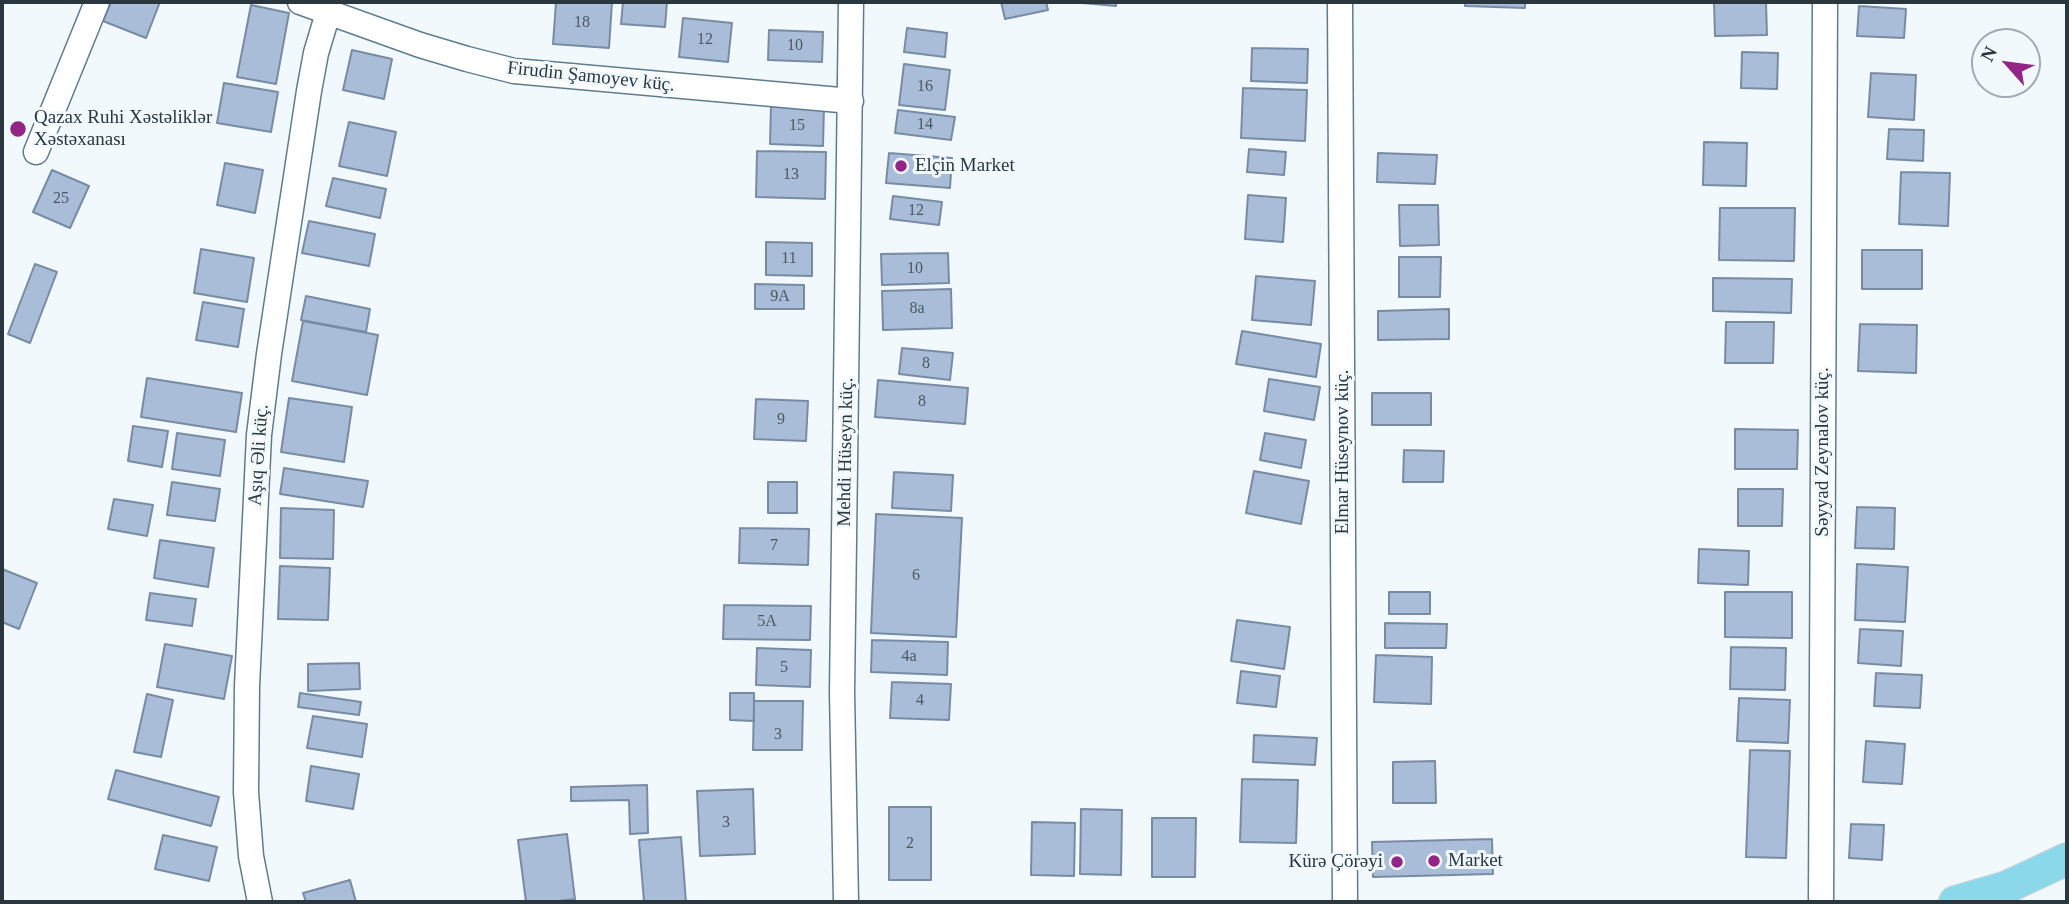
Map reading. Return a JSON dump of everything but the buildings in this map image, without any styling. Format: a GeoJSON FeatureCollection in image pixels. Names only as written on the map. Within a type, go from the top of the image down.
{"type":"FeatureCollection","features":[{"type":"Feature","properties":{"kind":"main road"},"geometry":{"type":"LineString","coordinates":[[1955,902],[2064,869]]}},
{"type":"Feature","properties":{"kind":"street"},"geometry":{"type":"LineString","coordinates":[[36,152],[97,2]]}},
{"type":"Feature","properties":{"kind":"street","name":"Firudin Şamoyev küç."},"geometry":{"type":"LineString","coordinates":[[300,2],[421,45],[514,71],[850,101]]}},
{"type":"Feature","properties":{"kind":"street","name":"Mehdi Hüseyn küç."},"geometry":{"type":"LineString","coordinates":[[846,902],[842,692],[851,2]]}},
{"type":"Feature","properties":{"kind":"street","name":"Elmar Hüseynov küç."},"geometry":{"type":"LineString","coordinates":[[1340,2],[1346,902]]}},
{"type":"Feature","properties":{"kind":"street","name":"Səyyad Zeynalov küç."},"geometry":{"type":"LineString","coordinates":[[1821,902],[1825,2]]}},
{"type":"Feature","properties":{"kind":"street","name":"Aşıq Əli küç."},"geometry":{"type":"LineString","coordinates":[[260,902],[251,856],[246,792],[247,686],[259,435],[309,91],[316,53],[328,13]]}},
{"type":"Feature","properties":{"kind":"place","name":"Qazax Ruhi Xəstəliklər Xəstəxanası"},"geometry":{"type":"Point","coordinates":[18,129]}},
{"type":"Feature","properties":{"kind":"place","name":"Elçin Market"},"geometry":{"type":"Point","coordinates":[901,166]}},
{"type":"Feature","properties":{"kind":"place","name":"Market"},"geometry":{"type":"Point","coordinates":[1434,861]}},
{"type":"Feature","properties":{"kind":"place","name":"Kürə Çörəyi"},"geometry":{"type":"Point","coordinates":[1397,862]}}]}
